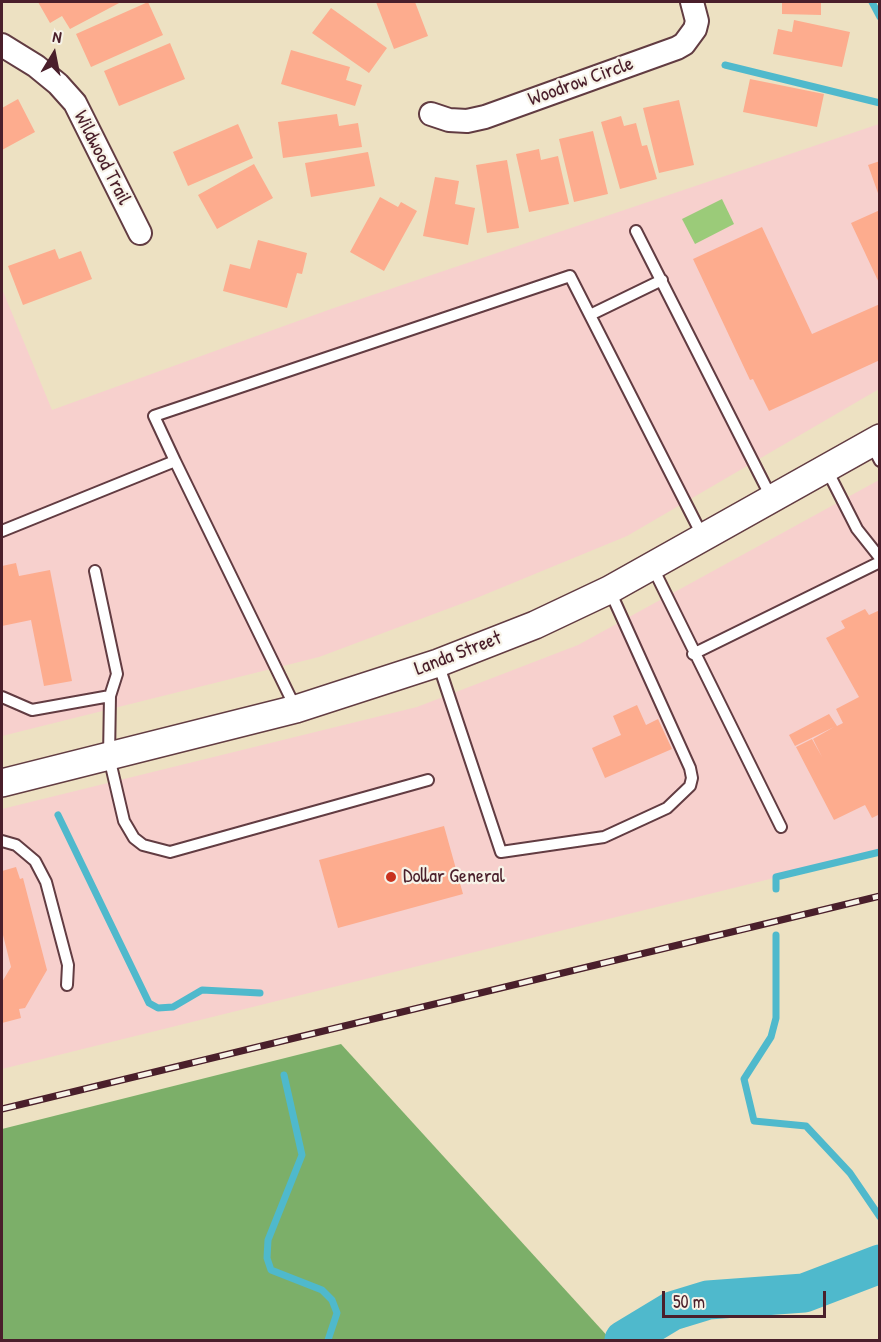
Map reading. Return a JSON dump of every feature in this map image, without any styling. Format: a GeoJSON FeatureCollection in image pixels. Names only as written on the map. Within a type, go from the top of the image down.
{"type":"FeatureCollection","features":[{"type":"Feature","properties":{"kind":"street","name":"Woodrow Circle"},"geometry":{"type":"LineString","coordinates":[[431,114],[449,120],[467,121],[485,117],[677,48],[684,44],[695,29],[696,13],[692,2]]}},
{"type":"Feature","properties":{"kind":"street","name":"Wildwood Trail"},"geometry":{"type":"LineString","coordinates":[[2,45],[36,66],[75,102],[140,233]]}},
{"type":"Feature","properties":{"kind":"street","name":"Landa Street"},"geometry":{"type":"LineString","coordinates":[[2,783],[296,709],[438,663],[535,625],[609,590],[826,468],[876,448]]}},
{"type":"Feature","properties":{"kind":"lane"},"geometry":{"type":"LineString","coordinates":[[636,231],[772,499]]}},
{"type":"Feature","properties":{"kind":"lane"},"geometry":{"type":"LineString","coordinates":[[296,709],[154,416],[570,276],[703,537]]}},
{"type":"Feature","properties":{"kind":"lane"},"geometry":{"type":"LineString","coordinates":[[590,315],[662,280]]}},
{"type":"Feature","properties":{"kind":"lane"},"geometry":{"type":"LineString","coordinates":[[2,531],[175,461]]}},
{"type":"Feature","properties":{"kind":"lane"},"geometry":{"type":"LineString","coordinates":[[826,468],[857,529],[879,558]]}},
{"type":"Feature","properties":{"kind":"lane"},"geometry":{"type":"LineString","coordinates":[[693,654],[879,562]]}},
{"type":"Feature","properties":{"kind":"lane"},"geometry":{"type":"LineString","coordinates":[[651,566],[781,827]]}},
{"type":"Feature","properties":{"kind":"lane"},"geometry":{"type":"LineString","coordinates":[[95,571],[117,674],[111,696],[108,757],[124,821],[130,832],[143,845],[161,852],[170,852],[428,780]]}},
{"type":"Feature","properties":{"kind":"lane"},"geometry":{"type":"LineString","coordinates":[[438,663],[501,852],[604,837],[667,808],[690,786],[692,778],[690,768],[609,590]]}},
{"type":"Feature","properties":{"kind":"lane"},"geometry":{"type":"LineString","coordinates":[[2,697],[32,710],[111,696]]}},
{"type":"Feature","properties":{"kind":"lane"},"geometry":{"type":"LineString","coordinates":[[2,841],[16,845],[35,861],[46,882],[68,965],[67,985]]}},
{"type":"Feature","properties":{"kind":"shaded area"},"geometry":{"type":"Polygon","coordinates":[[[879,124],[879,389],[627,536],[474,599],[319,657],[2,736],[2,289],[52,410],[331,309],[879,124]]]}},
{"type":"Feature","properties":{"kind":"shaded area"},"geometry":{"type":"Polygon","coordinates":[[[879,480],[879,852],[2,1069],[2,809],[417,707],[578,645],[879,480]]]}},
{"type":"Feature","properties":{"kind":"green space"},"geometry":{"type":"Polygon","coordinates":[[[722,199],[734,224],[695,244],[682,219],[722,199]]]}},
{"type":"Feature","properties":{"kind":"green space"},"geometry":{"type":"Polygon","coordinates":[[[341,1044],[611,1340],[2,1340],[2,1129],[341,1044]]]}},
{"type":"Feature","properties":{"kind":"building"},"geometry":{"type":"Polygon","coordinates":[[[38,2],[121,2],[70,29],[62,16],[50,23],[38,2]]]}},
{"type":"Feature","properties":{"kind":"building"},"geometry":{"type":"Polygon","coordinates":[[[148,2],[163,35],[91,67],[76,34],[148,2]]]}},
{"type":"Feature","properties":{"kind":"building"},"geometry":{"type":"Polygon","coordinates":[[[376,2],[415,2],[428,36],[394,49],[376,2]]]}},
{"type":"Feature","properties":{"kind":"building"},"geometry":{"type":"Polygon","coordinates":[[[782,2],[821,2],[821,15],[782,14],[782,2]]]}},
{"type":"Feature","properties":{"kind":"building"},"geometry":{"type":"Polygon","coordinates":[[[331,8],[387,48],[369,73],[312,33],[331,8]]]}},
{"type":"Feature","properties":{"kind":"building"},"geometry":{"type":"Polygon","coordinates":[[[794,20],[850,32],[842,67],[773,54],[778,29],[792,32],[794,20]]]}},
{"type":"Feature","properties":{"kind":"building"},"geometry":{"type":"Polygon","coordinates":[[[170,43],[185,79],[119,106],[104,71],[170,43]]]}},
{"type":"Feature","properties":{"kind":"building"},"geometry":{"type":"Polygon","coordinates":[[[291,50],[350,67],[346,80],[362,85],[355,106],[281,84],[291,50]]]}},
{"type":"Feature","properties":{"kind":"building"},"geometry":{"type":"Polygon","coordinates":[[[750,79],[824,94],[817,127],[743,112],[750,79]]]}},
{"type":"Feature","properties":{"kind":"building"},"geometry":{"type":"Polygon","coordinates":[[[18,99],[35,132],[2,150],[2,108],[18,99]]]}},
{"type":"Feature","properties":{"kind":"building"},"geometry":{"type":"Polygon","coordinates":[[[679,100],[694,165],[659,173],[643,108],[679,100]]]}},
{"type":"Feature","properties":{"kind":"building"},"geometry":{"type":"Polygon","coordinates":[[[337,114],[339,126],[358,123],[362,147],[283,158],[278,122],[337,114]]]}},
{"type":"Feature","properties":{"kind":"building"},"geometry":{"type":"Polygon","coordinates":[[[621,116],[624,126],[636,123],[642,146],[647,145],[657,179],[620,189],[601,122],[621,116]]]}},
{"type":"Feature","properties":{"kind":"building"},"geometry":{"type":"Polygon","coordinates":[[[238,124],[253,158],[188,186],[173,152],[238,124]]]}},
{"type":"Feature","properties":{"kind":"building"},"geometry":{"type":"Polygon","coordinates":[[[593,131],[608,194],[574,202],[559,139],[593,131]]]}},
{"type":"Feature","properties":{"kind":"building"},"geometry":{"type":"Polygon","coordinates":[[[539,149],[541,160],[558,156],[569,204],[529,212],[516,154],[539,149]]]}},
{"type":"Feature","properties":{"kind":"building"},"geometry":{"type":"Polygon","coordinates":[[[368,152],[375,186],[311,197],[305,163],[368,152]]]}},
{"type":"Feature","properties":{"kind":"building"},"geometry":{"type":"Polygon","coordinates":[[[507,160],[519,228],[487,233],[476,165],[507,160]]]}},
{"type":"Feature","properties":{"kind":"building"},"geometry":{"type":"Polygon","coordinates":[[[880,161],[880,196],[879,196],[868,165],[880,161]]]}},
{"type":"Feature","properties":{"kind":"building"},"geometry":{"type":"Polygon","coordinates":[[[254,164],[273,198],[217,229],[198,195],[254,164]]]}},
{"type":"Feature","properties":{"kind":"building"},"geometry":{"type":"Polygon","coordinates":[[[435,177],[459,181],[455,204],[475,208],[468,245],[423,236],[435,177]]]}},
{"type":"Feature","properties":{"kind":"building"},"geometry":{"type":"Polygon","coordinates":[[[380,197],[398,207],[401,202],[417,211],[384,271],[350,252],[380,197]]]}},
{"type":"Feature","properties":{"kind":"building"},"geometry":{"type":"Polygon","coordinates":[[[880,210],[880,285],[851,223],[880,210]]]}},
{"type":"Feature","properties":{"kind":"building"},"geometry":{"type":"Polygon","coordinates":[[[762,227],[812,334],[880,304],[880,360],[769,411],[753,379],[750,380],[693,259],[762,227]]]}},
{"type":"Feature","properties":{"kind":"building"},"geometry":{"type":"Polygon","coordinates":[[[258,240],[307,253],[302,274],[297,273],[287,308],[223,291],[230,264],[250,269],[258,240]]]}},
{"type":"Feature","properties":{"kind":"building"},"geometry":{"type":"Polygon","coordinates":[[[55,249],[59,259],[81,251],[92,279],[23,305],[8,266],[55,249]]]}},
{"type":"Feature","properties":{"kind":"building"},"geometry":{"type":"Polygon","coordinates":[[[16,563],[19,576],[50,570],[72,681],[44,686],[31,620],[2,626],[2,566],[16,563]]]}},
{"type":"Feature","properties":{"kind":"building"},"geometry":{"type":"Polygon","coordinates":[[[865,609],[869,615],[880,610],[880,814],[872,818],[865,805],[834,820],[796,747],[812,739],[822,757],[813,739],[834,727],[795,746],[789,735],[829,714],[837,726],[843,723],[836,709],[859,697],[826,638],[845,628],[841,621],[865,609]]]}},
{"type":"Feature","properties":{"kind":"building"},"geometry":{"type":"Polygon","coordinates":[[[637,705],[646,725],[658,719],[672,749],[605,778],[592,748],[621,735],[613,716],[637,705]]]}},
{"type":"Feature","properties":{"kind":"building","name":"Dollar General"},"geometry":{"type":"Polygon","coordinates":[[[444,826],[463,894],[338,928],[319,860],[444,826]]]}},
{"type":"Feature","properties":{"kind":"building"},"geometry":{"type":"Polygon","coordinates":[[[16,867],[20,879],[23,878],[47,970],[25,1008],[19,1009],[21,1018],[2,1023],[2,982],[11,967],[2,931],[2,871],[16,867]]]}},
{"type":"Feature","properties":{"kind":"waterway"},"geometry":{"type":"LineString","coordinates":[[872,2],[880,17]]}},
{"type":"Feature","properties":{"kind":"waterway"},"geometry":{"type":"LineString","coordinates":[[725,65],[880,103]]}},
{"type":"Feature","properties":{"kind":"waterway"},"geometry":{"type":"LineString","coordinates":[[58,815],[149,1003],[158,1008],[173,1007],[202,990],[260,993]]}},
{"type":"Feature","properties":{"kind":"waterway"},"geometry":{"type":"LineString","coordinates":[[776,889],[776,877],[880,852]]}},
{"type":"Feature","properties":{"kind":"waterway"},"geometry":{"type":"LineString","coordinates":[[776,935],[776,1018],[771,1037],[744,1079],[754,1121],[806,1126],[850,1173],[880,1217]]}},
{"type":"Feature","properties":{"kind":"waterway"},"geometry":{"type":"LineString","coordinates":[[284,1075],[302,1155],[268,1240],[267,1258],[271,1270],[322,1290],[332,1300],[337,1313],[328,1340]]}},
{"type":"Feature","properties":{"kind":"waterway"},"geometry":{"type":"LineString","coordinates":[[624,1340],[672,1311],[708,1300],[804,1293],[880,1264]]}},
{"type":"Feature","properties":{"kind":"railway"},"geometry":{"type":"LineString","coordinates":[[2,1109],[880,896]]}},
{"type":"Feature","properties":{"kind":"place","name":"Dollar General"},"geometry":{"type":"Point","coordinates":[391,877]}}]}
